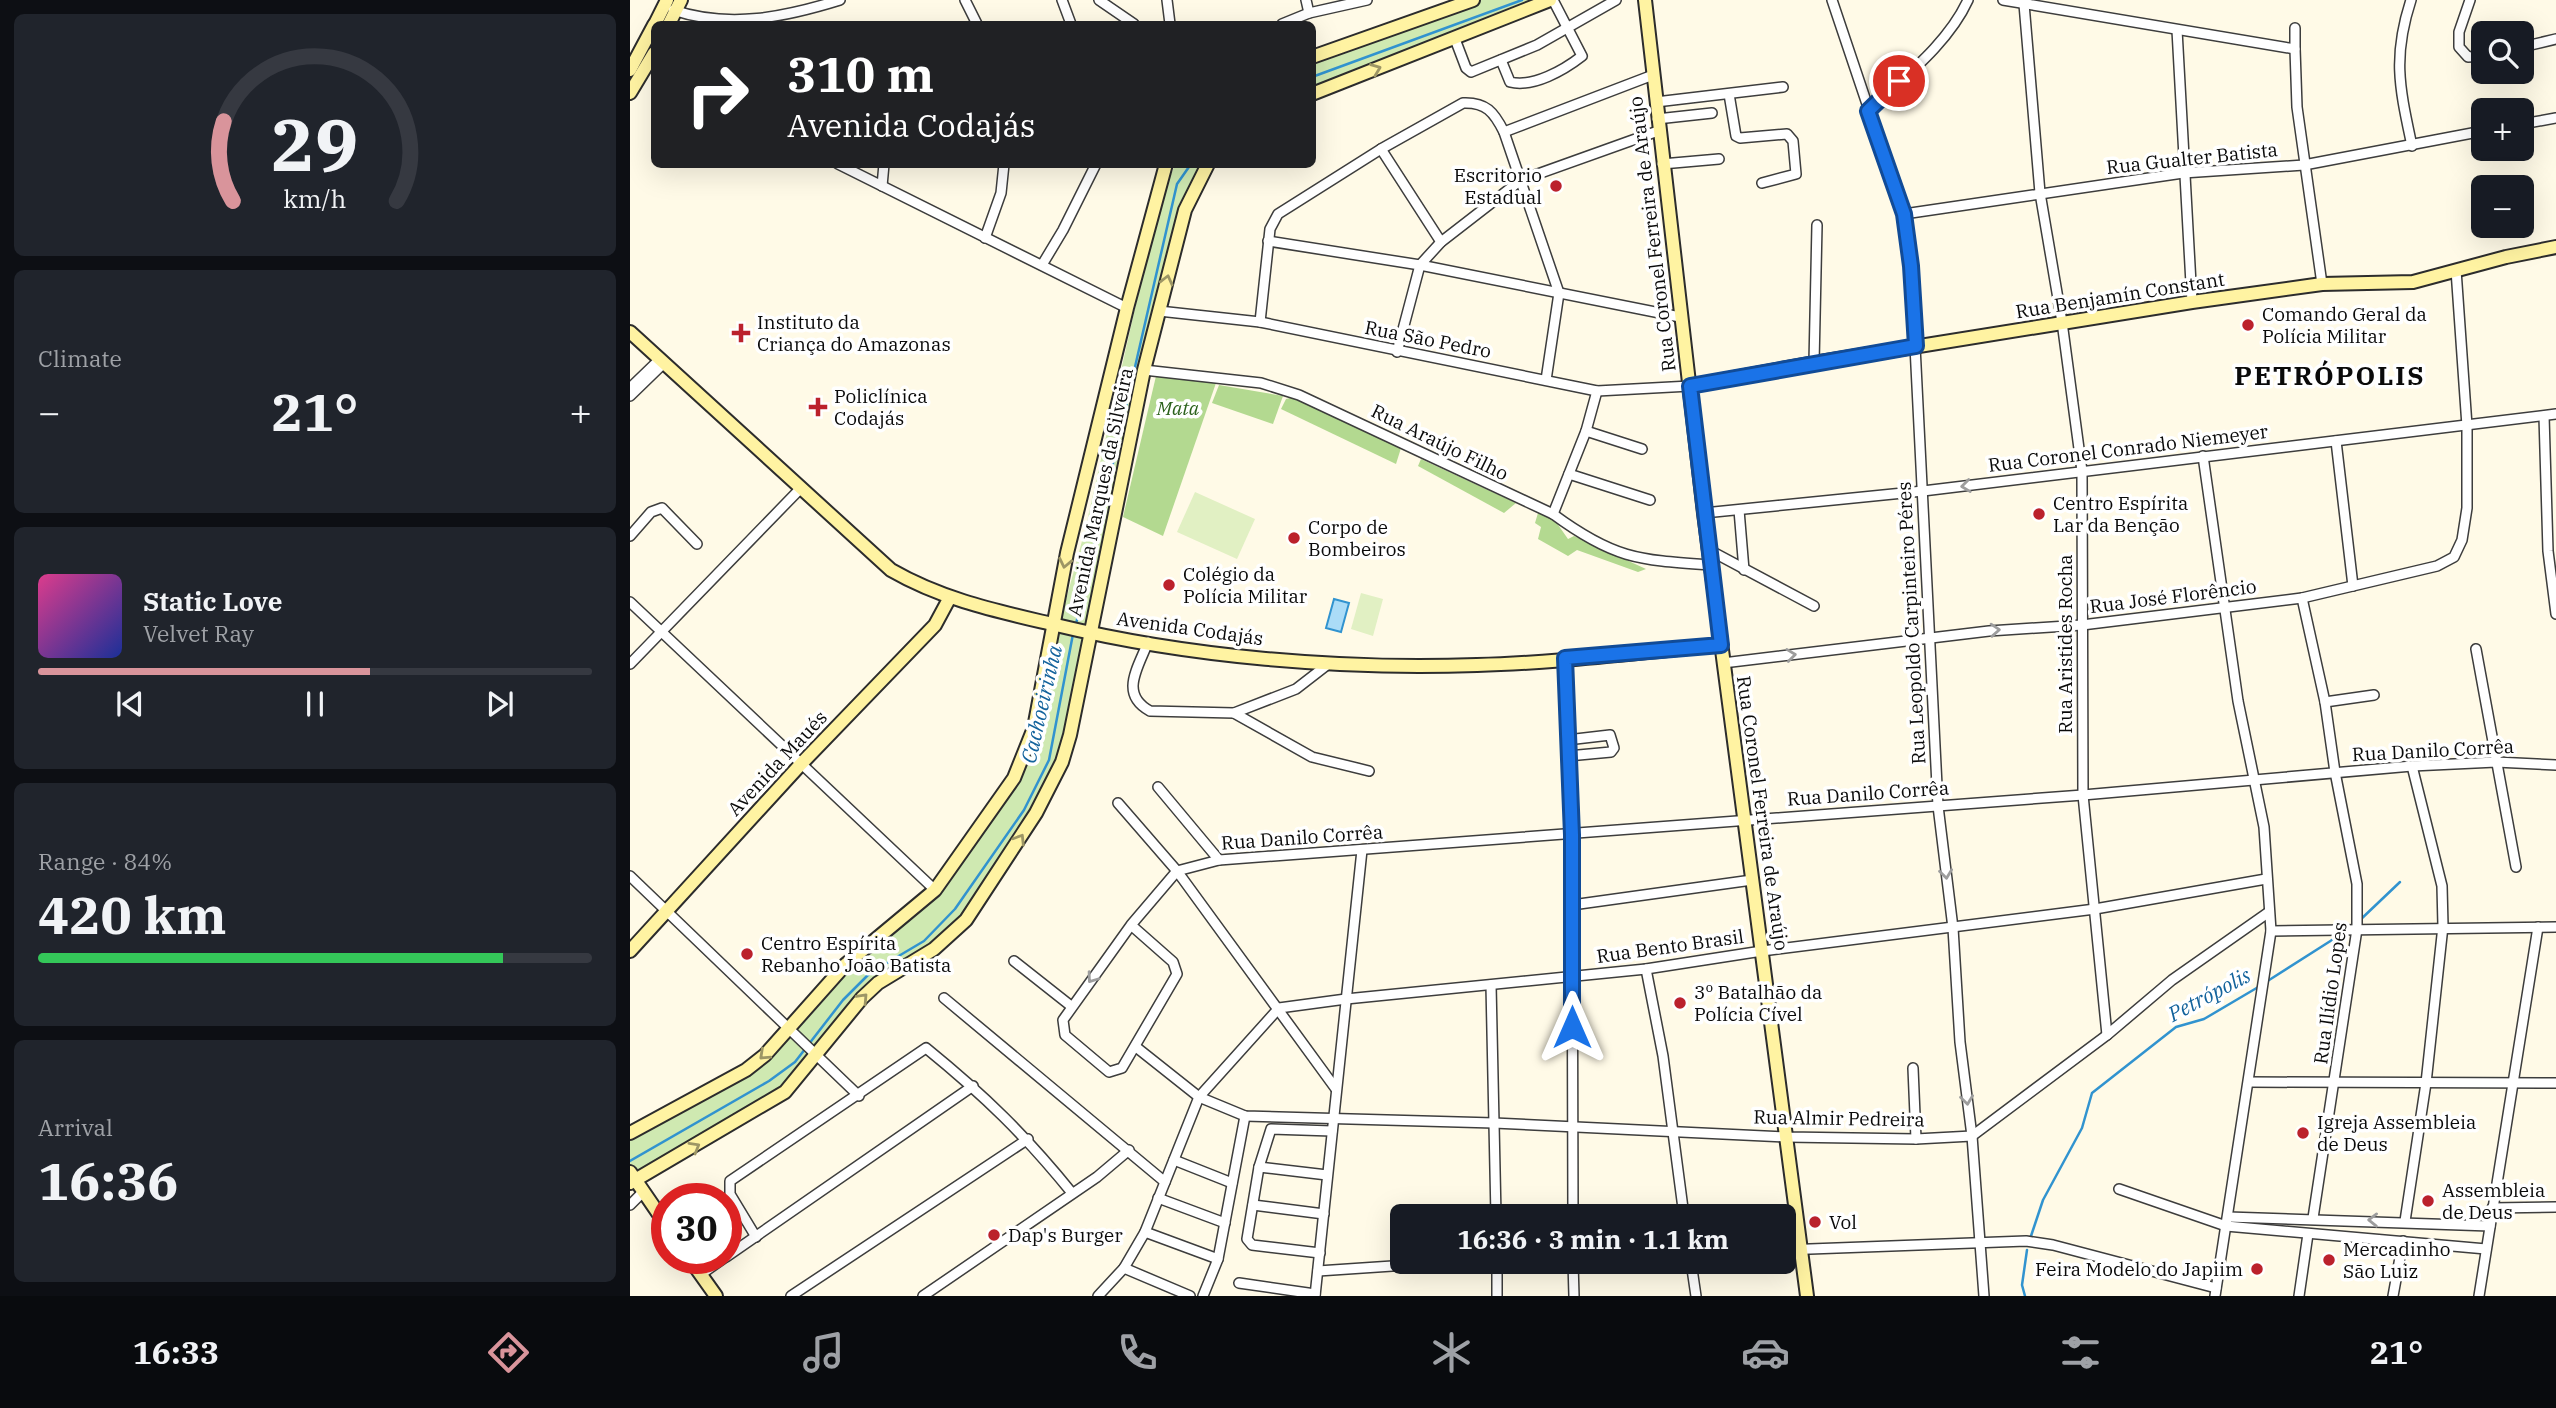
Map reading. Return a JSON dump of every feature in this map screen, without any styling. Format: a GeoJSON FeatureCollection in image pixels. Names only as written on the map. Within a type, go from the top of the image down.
{"type":"FeatureCollection","features":[{"type":"Feature","properties":{"kind":"street"},"geometry":{"type":"LineString","coordinates":[[658,21],[672,5],[704,18],[767,19],[840,0]]}},
{"type":"Feature","properties":{"kind":"street"},"geometry":{"type":"LineString","coordinates":[[965,0],[975,21]]}},
{"type":"Feature","properties":{"kind":"street"},"geometry":{"type":"LineString","coordinates":[[1062,0],[1070,21]]}},
{"type":"Feature","properties":{"kind":"street"},"geometry":{"type":"LineString","coordinates":[[1099,0],[1129,21]]}},
{"type":"Feature","properties":{"kind":"street"},"geometry":{"type":"LineString","coordinates":[[1167,0],[1170,21]]}},
{"type":"Feature","properties":{"kind":"street"},"geometry":{"type":"LineString","coordinates":[[1306,0],[1310,13]]}},
{"type":"Feature","properties":{"kind":"street"},"geometry":{"type":"LineString","coordinates":[[1290,21],[1310,13],[1367,0]]}},
{"type":"Feature","properties":{"kind":"street"},"geometry":{"type":"LineString","coordinates":[[1316,56],[1473,0]]}},
{"type":"Feature","properties":{"kind":"street"},"geometry":{"type":"LineString","coordinates":[[1316,92],[1552,0],[1582,56],[1553,73],[1524,84],[1513,83],[1507,79],[1501,60]]}},
{"type":"Feature","properties":{"kind":"street"},"geometry":{"type":"LineString","coordinates":[[1455,39],[1468,71],[1501,60],[1568,28],[1616,0]]}},
{"type":"Feature","properties":{"kind":"street","name":"Rua Coronel Ferreira de Araújo"},"geometry":{"type":"LineString","coordinates":[[1645,0],[1704,513],[1807,1296]]}},
{"type":"Feature","properties":{"kind":"street","name":"Rua Leopoldo Carpinteiro Péres"},"geometry":{"type":"LineString","coordinates":[[1832,0],[1904,214],[1911,266],[1938,806],[1952,928],[1960,1042],[1972,1136],[1984,1296]]}},
{"type":"Feature","properties":{"kind":"street"},"geometry":{"type":"LineString","coordinates":[[1868,111],[1961,18],[1968,0]]}},
{"type":"Feature","properties":{"kind":"street"},"geometry":{"type":"LineString","coordinates":[[2003,0],[2295,49]]}},
{"type":"Feature","properties":{"kind":"street"},"geometry":{"type":"LineString","coordinates":[[2411,0],[2398,50],[2402,100],[2412,146]]}},
{"type":"Feature","properties":{"kind":"street"},"geometry":{"type":"LineString","coordinates":[[2470,0],[2458,41],[2464,55],[2471,56]]}},
{"type":"Feature","properties":{"kind":"street","name":"Rua Aristides Rocha"},"geometry":{"type":"LineString","coordinates":[[2024,4],[2040,193],[2062,322],[2082,471],[2083,795],[2108,1035]]}},
{"type":"Feature","properties":{"kind":"street"},"geometry":{"type":"LineString","coordinates":[[2295,28],[2297,107],[2322,284]]}},
{"type":"Feature","properties":{"kind":"street"},"geometry":{"type":"LineString","coordinates":[[2177,30],[2192,302]]}},
{"type":"Feature","properties":{"kind":"street"},"geometry":{"type":"LineString","coordinates":[[630,93],[651,35]]}},
{"type":"Feature","properties":{"kind":"street"},"geometry":{"type":"LineString","coordinates":[[2534,44],[2556,39]]}},
{"type":"Feature","properties":{"kind":"street"},"geometry":{"type":"LineString","coordinates":[[1504,132],[1653,75]]}},
{"type":"Feature","properties":{"kind":"street"},"geometry":{"type":"LineString","coordinates":[[1656,102],[1783,87]]}},
{"type":"Feature","properties":{"kind":"street"},"geometry":{"type":"LineString","coordinates":[[1729,94],[1736,136],[1740,138],[1787,134],[1793,141],[1796,174],[1762,183]]}},
{"type":"Feature","properties":{"kind":"street"},"geometry":{"type":"LineString","coordinates":[[1260,322],[1268,241],[1272,223],[1281,212],[1381,149],[1463,103],[1487,106],[1496,115],[1504,132],[1559,293],[1546,380]]}},
{"type":"Feature","properties":{"kind":"street"},"geometry":{"type":"LineString","coordinates":[[1397,352],[1420,265],[1440,242],[1521,180],[1658,125],[1712,113]]}},
{"type":"Feature","properties":{"kind":"street"},"geometry":{"type":"LineString","coordinates":[[2534,122],[2556,118]]}},
{"type":"Feature","properties":{"kind":"street","name":"Rua Gualter Batista"},"geometry":{"type":"LineString","coordinates":[[1904,214],[2183,173],[2304,165],[2471,134]]}},
{"type":"Feature","properties":{"kind":"street"},"geometry":{"type":"LineString","coordinates":[[1381,149],[1440,242]]}},
{"type":"Feature","properties":{"kind":"street"},"geometry":{"type":"LineString","coordinates":[[1662,164],[1719,159]]}},
{"type":"Feature","properties":{"kind":"street"},"geometry":{"type":"LineString","coordinates":[[846,168],[1126,308]]}},
{"type":"Feature","properties":{"kind":"street"},"geometry":{"type":"LineString","coordinates":[[881,186],[883,168]]}},
{"type":"Feature","properties":{"kind":"street"},"geometry":{"type":"LineString","coordinates":[[985,238],[1001,193],[1004,168]]}},
{"type":"Feature","properties":{"kind":"street"},"geometry":{"type":"LineString","coordinates":[[1042,265],[1094,168]]}},
{"type":"Feature","properties":{"kind":"street","name":"Avenida Marques da Silveira"},"geometry":{"type":"LineString","coordinates":[[630,1133],[746,1070],[765,1055],[791,1030],[845,965],[912,912],[934,890],[1014,778],[1034,727],[1126,308],[1165,168]]}},
{"type":"Feature","properties":{"kind":"street","name":"Avenida Marques da Silveira"},"geometry":{"type":"LineString","coordinates":[[634,1181],[785,1092],[815,1052],[862,998],[878,983],[934,949],[966,920],[1014,849],[1062,762],[1086,633],[1144,370],[1185,210],[1206,168]]}},
{"type":"Feature","properties":{"kind":"street"},"geometry":{"type":"LineString","coordinates":[[1814,363],[1817,225]]}},
{"type":"Feature","properties":{"kind":"street"},"geometry":{"type":"LineString","coordinates":[[1268,241],[1420,265],[1680,317]]}},
{"type":"Feature","properties":{"kind":"street","name":"Rua Benjamín Constant"},"geometry":{"type":"LineString","coordinates":[[1690,386],[1814,363],[2192,302],[2322,284],[2392,285],[2556,247]]}},
{"type":"Feature","properties":{"kind":"street"},"geometry":{"type":"LineString","coordinates":[[2456,270],[2467,426]]}},
{"type":"Feature","properties":{"kind":"street","name":"Rua São Pedro"},"geometry":{"type":"LineString","coordinates":[[1160,311],[1260,322],[1597,391],[1690,386]]}},
{"type":"Feature","properties":{"kind":"street","name":"Avenida Codajás"},"geometry":{"type":"LineString","coordinates":[[630,332],[891,570],[949,599],[1086,633],[1327,664],[1479,666],[1721,645]]}},
{"type":"Feature","properties":{"kind":"street"},"geometry":{"type":"LineString","coordinates":[[630,388],[661,362]]}},
{"type":"Feature","properties":{"kind":"street"},"geometry":{"type":"LineString","coordinates":[[630,396],[661,362]]}},
{"type":"Feature","properties":{"kind":"street","name":"Rua Araújo Filho"},"geometry":{"type":"LineString","coordinates":[[1144,370],[1261,383],[1299,395],[1553,514],[1586,538],[1614,552],[1647,561],[1712,565]]}},
{"type":"Feature","properties":{"kind":"street"},"geometry":{"type":"LineString","coordinates":[[1553,514],[1586,431],[1597,391]]}},
{"type":"Feature","properties":{"kind":"street","name":"Rua Coronel Conrado Niemeyer"},"geometry":{"type":"LineString","coordinates":[[1704,513],[1923,491],[2556,415]]}},
{"type":"Feature","properties":{"kind":"street"},"geometry":{"type":"LineString","coordinates":[[2544,416],[2548,551],[2556,614]]}},
{"type":"Feature","properties":{"kind":"street","name":"Rua José Florêncio"},"geometry":{"type":"LineString","coordinates":[[1723,663],[1928,638],[2082,625],[2302,598],[2437,566],[2454,557],[2462,540],[2467,508],[2467,426]]}},
{"type":"Feature","properties":{"kind":"street"},"geometry":{"type":"LineString","coordinates":[[1586,431],[1642,449]]}},
{"type":"Feature","properties":{"kind":"street"},"geometry":{"type":"LineString","coordinates":[[2336,441],[2353,586]]}},
{"type":"Feature","properties":{"kind":"street"},"geometry":{"type":"LineString","coordinates":[[1796,1249],[1980,1240],[2053,1245],[2216,1292],[2271,931],[2264,827],[2238,701],[2203,456]]}},
{"type":"Feature","properties":{"kind":"street"},"geometry":{"type":"LineString","coordinates":[[1569,474],[1650,500]]}},
{"type":"Feature","properties":{"kind":"street"},"geometry":{"type":"LineString","coordinates":[[630,664],[800,489]]}},
{"type":"Feature","properties":{"kind":"street"},"geometry":{"type":"LineString","coordinates":[[630,536],[651,512],[662,508],[697,544]]}},
{"type":"Feature","properties":{"kind":"street"},"geometry":{"type":"LineString","coordinates":[[1739,510],[1744,570]]}},
{"type":"Feature","properties":{"kind":"street"},"geometry":{"type":"LineString","coordinates":[[1709,550],[1814,606]]}},
{"type":"Feature","properties":{"kind":"street","name":"Rua Ilídio Lopes"},"geometry":{"type":"LineString","coordinates":[[2302,598],[2325,702],[2334,772],[2357,884],[2357,929],[2313,1219]]}},
{"type":"Feature","properties":{"kind":"street","name":"Avenida Maués"},"geometry":{"type":"LineString","coordinates":[[630,951],[801,764],[935,625],[949,599]]}},
{"type":"Feature","properties":{"kind":"street"},"geometry":{"type":"LineString","coordinates":[[630,602],[934,890]]}},
{"type":"Feature","properties":{"kind":"street"},"geometry":{"type":"LineString","coordinates":[[1148,642],[1133,681],[1132,695],[1138,704],[1150,711],[1234,713],[1296,689],[1327,664]]}},
{"type":"Feature","properties":{"kind":"street"},"geometry":{"type":"LineString","coordinates":[[2476,649],[2516,867]]}},
{"type":"Feature","properties":{"kind":"street"},"geometry":{"type":"LineString","coordinates":[[1565,658],[1572,835],[1573,1204]]}},
{"type":"Feature","properties":{"kind":"street"},"geometry":{"type":"LineString","coordinates":[[2325,702],[2374,695]]}},
{"type":"Feature","properties":{"kind":"street"},"geometry":{"type":"LineString","coordinates":[[1234,713],[1312,757],[1369,771]]}},
{"type":"Feature","properties":{"kind":"street"},"geometry":{"type":"LineString","coordinates":[[1567,740],[1610,735],[1614,748],[1611,752],[1568,756]]}},
{"type":"Feature","properties":{"kind":"street","name":"Rua Danilo Corrêa"},"geometry":{"type":"LineString","coordinates":[[1177,870],[1219,860],[1572,835],[1744,818],[2083,795],[2412,766],[2496,762],[2556,765]]}},
{"type":"Feature","properties":{"kind":"street"},"geometry":{"type":"LineString","coordinates":[[2405,1221],[2426,1083],[2443,926],[2442,886],[2412,766]]}},
{"type":"Feature","properties":{"kind":"street"},"geometry":{"type":"LineString","coordinates":[[1158,787],[1219,860]]}},
{"type":"Feature","properties":{"kind":"street"},"geometry":{"type":"LineString","coordinates":[[1118,803],[1177,870],[1336,1089]]}},
{"type":"Feature","properties":{"kind":"street"},"geometry":{"type":"LineString","coordinates":[[1239,1283],[1315,1295],[1362,850]]}},
{"type":"Feature","properties":{"kind":"street"},"geometry":{"type":"LineString","coordinates":[[1130,925],[1178,968],[1172,985],[1136,1047],[1122,1068],[1109,1072],[1065,1035],[1062,1025],[1071,1006],[1130,925],[1177,870]]}},
{"type":"Feature","properties":{"kind":"street"},"geometry":{"type":"LineString","coordinates":[[630,876],[859,1096]]}},
{"type":"Feature","properties":{"kind":"street","name":"Rua Bento Brasil"},"geometry":{"type":"LineString","coordinates":[[1279,1008],[1646,969],[1762,951],[2095,909],[2266,879]]}},
{"type":"Feature","properties":{"kind":"street"},"geometry":{"type":"LineString","coordinates":[[1572,905],[1752,880]]}},
{"type":"Feature","properties":{"kind":"street"},"geometry":{"type":"LineString","coordinates":[[1972,1136],[2108,1035],[2172,980],[2269,912]]}},
{"type":"Feature","properties":{"kind":"street"},"geometry":{"type":"LineString","coordinates":[[2271,931],[2443,926],[2556,927]]}},
{"type":"Feature","properties":{"kind":"street"},"geometry":{"type":"LineString","coordinates":[[2479,1296],[2538,927]]}},
{"type":"Feature","properties":{"kind":"street"},"geometry":{"type":"LineString","coordinates":[[1014,961],[1071,1006]]}},
{"type":"Feature","properties":{"kind":"street"},"geometry":{"type":"LineString","coordinates":[[1646,969],[1663,1056],[1682,1204]]}},
{"type":"Feature","properties":{"kind":"street"},"geometry":{"type":"LineString","coordinates":[[1491,985],[1496,1204]]}},
{"type":"Feature","properties":{"kind":"street"},"geometry":{"type":"LineString","coordinates":[[944,998],[1165,1182]]}},
{"type":"Feature","properties":{"kind":"street"},"geometry":{"type":"LineString","coordinates":[[1098,1296],[1124,1268],[1145,1233],[1199,1097],[1279,1008]]}},
{"type":"Feature","properties":{"kind":"street"},"geometry":{"type":"LineString","coordinates":[[1136,1047],[1199,1097],[1245,1116],[1218,1259],[1203,1296]]}},
{"type":"Feature","properties":{"kind":"street"},"geometry":{"type":"LineString","coordinates":[[756,1237],[730,1194],[730,1181],[926,1048],[973,1086],[1028,1139],[1072,1194]]}},
{"type":"Feature","properties":{"kind":"street"},"geometry":{"type":"LineString","coordinates":[[1913,1068],[1916,1139]]}},
{"type":"Feature","properties":{"kind":"street"},"geometry":{"type":"LineString","coordinates":[[2249,1082],[2556,1083]]}},
{"type":"Feature","properties":{"kind":"street"},"geometry":{"type":"LineString","coordinates":[[742,1246],[973,1086]]}},
{"type":"Feature","properties":{"kind":"street","name":"Rua Almir Pedreira"},"geometry":{"type":"LineString","coordinates":[[1245,1116],[1494,1123],[1787,1136],[1916,1139],[1972,1136]]}},
{"type":"Feature","properties":{"kind":"street"},"geometry":{"type":"LineString","coordinates":[[1320,1253],[1248,1243],[1259,1167],[1271,1129],[1332,1131]]}},
{"type":"Feature","properties":{"kind":"street"},"geometry":{"type":"LineString","coordinates":[[791,1296],[1028,1139]]}},
{"type":"Feature","properties":{"kind":"street"},"geometry":{"type":"LineString","coordinates":[[922,1296],[1072,1194],[1129,1150]]}},
{"type":"Feature","properties":{"kind":"street"},"geometry":{"type":"LineString","coordinates":[[1174,1160],[1232,1183]]}},
{"type":"Feature","properties":{"kind":"street"},"geometry":{"type":"LineString","coordinates":[[1259,1167],[1327,1175]]}},
{"type":"Feature","properties":{"kind":"street"},"geometry":{"type":"LineString","coordinates":[[630,1205],[634,1181]]}},
{"type":"Feature","properties":{"kind":"street"},"geometry":{"type":"LineString","coordinates":[[634,1181],[651,1204]]}},
{"type":"Feature","properties":{"kind":"street"},"geometry":{"type":"LineString","coordinates":[[2119,1189],[2227,1222],[2308,1234],[2486,1249]]}},
{"type":"Feature","properties":{"kind":"street"},"geometry":{"type":"LineString","coordinates":[[1158,1198],[1224,1223]]}},
{"type":"Feature","properties":{"kind":"street"},"geometry":{"type":"LineString","coordinates":[[1253,1205],[1324,1214]]}},
{"type":"Feature","properties":{"kind":"street"},"geometry":{"type":"LineString","coordinates":[[2492,1208],[2556,1207]]}},
{"type":"Feature","properties":{"kind":"street"},"geometry":{"type":"LineString","coordinates":[[2227,1222],[2313,1219],[2490,1226]]}},
{"type":"Feature","properties":{"kind":"street"},"geometry":{"type":"LineString","coordinates":[[1145,1233],[1218,1259]]}},
{"type":"Feature","properties":{"kind":"street"},"geometry":{"type":"LineString","coordinates":[[2299,1296],[2308,1234]]}},
{"type":"Feature","properties":{"kind":"street"},"geometry":{"type":"LineString","coordinates":[[2393,1296],[2403,1241]]}},
{"type":"Feature","properties":{"kind":"street"},"geometry":{"type":"LineString","coordinates":[[1318,1271],[1390,1266]]}},
{"type":"Feature","properties":{"kind":"street"},"geometry":{"type":"LineString","coordinates":[[1124,1268],[1190,1296]]}},
{"type":"Feature","properties":{"kind":"street"},"geometry":{"type":"LineString","coordinates":[[1497,1274],[1497,1296]]}},
{"type":"Feature","properties":{"kind":"street"},"geometry":{"type":"LineString","coordinates":[[1573,1274],[1574,1296]]}},
{"type":"Feature","properties":{"kind":"street"},"geometry":{"type":"LineString","coordinates":[[1693,1274],[1696,1296]]}},
{"type":"Feature","properties":{"kind":"street"},"geometry":{"type":"LineString","coordinates":[[700,1275],[716,1296]]}},
{"type":"Feature","properties":{"kind":"green space"},"geometry":{"type":"Polygon","coordinates":[[[1481,0],[1540,0],[1316,86],[1316,59],[1481,0]]]}},
{"type":"Feature","properties":{"kind":"green space"},"geometry":{"type":"Polygon","coordinates":[[[1174,168],[1203,168],[1185,204],[1061,761],[1029,818],[963,916],[926,948],[883,974],[776,1092],[630,1174],[630,1138],[739,1078],[829,985],[871,947],[915,917],[948,883],[1022,777],[1041,718],[1057,633],[1085,530],[1159,202],[1174,168]]]}},
{"type":"Feature","properties":{"kind":"green space","name":"Mata"},"geometry":{"type":"Polygon","coordinates":[[[1156,376],[1216,383],[1163,536],[1123,517],[1156,376]]]}},
{"type":"Feature","properties":{"kind":"green space"},"geometry":{"type":"Polygon","coordinates":[[[1219,385],[1283,396],[1273,424],[1212,403],[1219,385]]]}},
{"type":"Feature","properties":{"kind":"green space"},"geometry":{"type":"Polygon","coordinates":[[[1294,397],[1401,448],[1396,464],[1281,409],[1286,399],[1294,397]]]}},
{"type":"Feature","properties":{"kind":"green space"},"geometry":{"type":"Polygon","coordinates":[[[1421,459],[1516,503],[1504,513],[1418,466],[1421,459]]]}},
{"type":"Feature","properties":{"kind":"green space"},"geometry":{"type":"Polygon","coordinates":[[[1195,492],[1255,519],[1237,559],[1177,532],[1195,492]]]}},
{"type":"Feature","properties":{"kind":"green space"},"geometry":{"type":"Polygon","coordinates":[[[1538,513],[1554,519],[1568,539],[1574,536],[1646,569],[1638,572],[1577,550],[1568,556],[1538,539],[1541,527],[1535,523],[1538,513]]]}},
{"type":"Feature","properties":{"kind":"green space"},"geometry":{"type":"Polygon","coordinates":[[[1361,593],[1383,599],[1373,636],[1351,629],[1361,593]]]}},
{"type":"Feature","properties":{"kind":"water"},"geometry":{"type":"Polygon","coordinates":[[[1334,599],[1349,603],[1341,632],[1326,628],[1334,599]]]}},
{"type":"Feature","properties":{"kind":"waterway","name":"Cachoeirinha"},"geometry":{"type":"LineString","coordinates":[[1316,76],[1522,0]]}},
{"type":"Feature","properties":{"kind":"waterway","name":"Cachoeirinha"},"geometry":{"type":"LineString","coordinates":[[1076,624],[1177,184],[1188,168]]}},
{"type":"Feature","properties":{"kind":"waterway","name":"Cachoeirinha"},"geometry":{"type":"LineString","coordinates":[[630,1161],[769,1081],[795,1062],[843,1000],[870,973],[924,941],[955,909],[1024,810],[1049,760],[1073,634]]}},
{"type":"Feature","properties":{"kind":"waterway","name":"Petrópolis"},"geometry":{"type":"LineString","coordinates":[[2359,921],[2400,882]]}},
{"type":"Feature","properties":{"kind":"waterway","name":"Petrópolis"},"geometry":{"type":"LineString","coordinates":[[2266,982],[2343,933]]}},
{"type":"Feature","properties":{"kind":"waterway","name":"Petrópolis"},"geometry":{"type":"LineString","coordinates":[[2031,1236],[2043,1200],[2082,1128],[2092,1093],[2176,1027],[2204,1019],[2260,986]]}},
{"type":"Feature","properties":{"kind":"waterway","name":"Petrópolis"},"geometry":{"type":"LineString","coordinates":[[2025,1296],[2022,1285],[2027,1250]]}},
{"type":"Feature","properties":{"kind":"place","name":"Escritorio Estadual"},"geometry":{"type":"Point","coordinates":[1556,186]}},
{"type":"Feature","properties":{"kind":"place","name":"Comando Geral da Polícia Militar"},"geometry":{"type":"Point","coordinates":[2248,325]}},
{"type":"Feature","properties":{"kind":"place","name":"Instituto da Criança do Amazonas"},"geometry":{"type":"Point","coordinates":[741,333]}},
{"type":"Feature","properties":{"kind":"place","name":"Policlínica Codajás"},"geometry":{"type":"Point","coordinates":[818,407]}},
{"type":"Feature","properties":{"kind":"place","name":"Centro Espírita Lar da Benção"},"geometry":{"type":"Point","coordinates":[2039,514]}},
{"type":"Feature","properties":{"kind":"place","name":"Corpo de Bombeiros"},"geometry":{"type":"Point","coordinates":[1294,538]}},
{"type":"Feature","properties":{"kind":"place","name":"Colégio da Polícia Militar"},"geometry":{"type":"Point","coordinates":[1169,585]}},
{"type":"Feature","properties":{"kind":"place","name":"Centro Espírita Rebanho João Batista"},"geometry":{"type":"Point","coordinates":[747,954]}},
{"type":"Feature","properties":{"kind":"place","name":"3º Batalhão da Polícia Cível"},"geometry":{"type":"Point","coordinates":[1680,1003]}},
{"type":"Feature","properties":{"kind":"place","name":"Igreja Assembleia de Deus"},"geometry":{"type":"Point","coordinates":[2303,1133]}},
{"type":"Feature","properties":{"kind":"place","name":"Assembleia de Deus"},"geometry":{"type":"Point","coordinates":[2428,1201]}},
{"type":"Feature","properties":{"kind":"place","name":"Vol"},"geometry":{"type":"Point","coordinates":[1815,1222]}},
{"type":"Feature","properties":{"kind":"place","name":"Dap's Burger"},"geometry":{"type":"Point","coordinates":[994,1235]}},
{"type":"Feature","properties":{"kind":"place","name":"Mercadinho São Luiz"},"geometry":{"type":"Point","coordinates":[2329,1260]}},
{"type":"Feature","properties":{"kind":"place","name":"Feira Modelo do Japiim"},"geometry":{"type":"Point","coordinates":[2257,1269]}},
{"type":"Feature","properties":{"kind":"district","name":"PETRÓPOLIS"},"geometry":{"type":"Point","coordinates":[2330,375]}},
{"type":"Feature","properties":{"kind":"route"},"geometry":{"type":"LineString","coordinates":[[1572,1027],[1572,835],[1565,658],[1721,645],[1690,386],[1916,346],[1911,266],[1904,214],[1868,111],[1899,81]]}}]}
